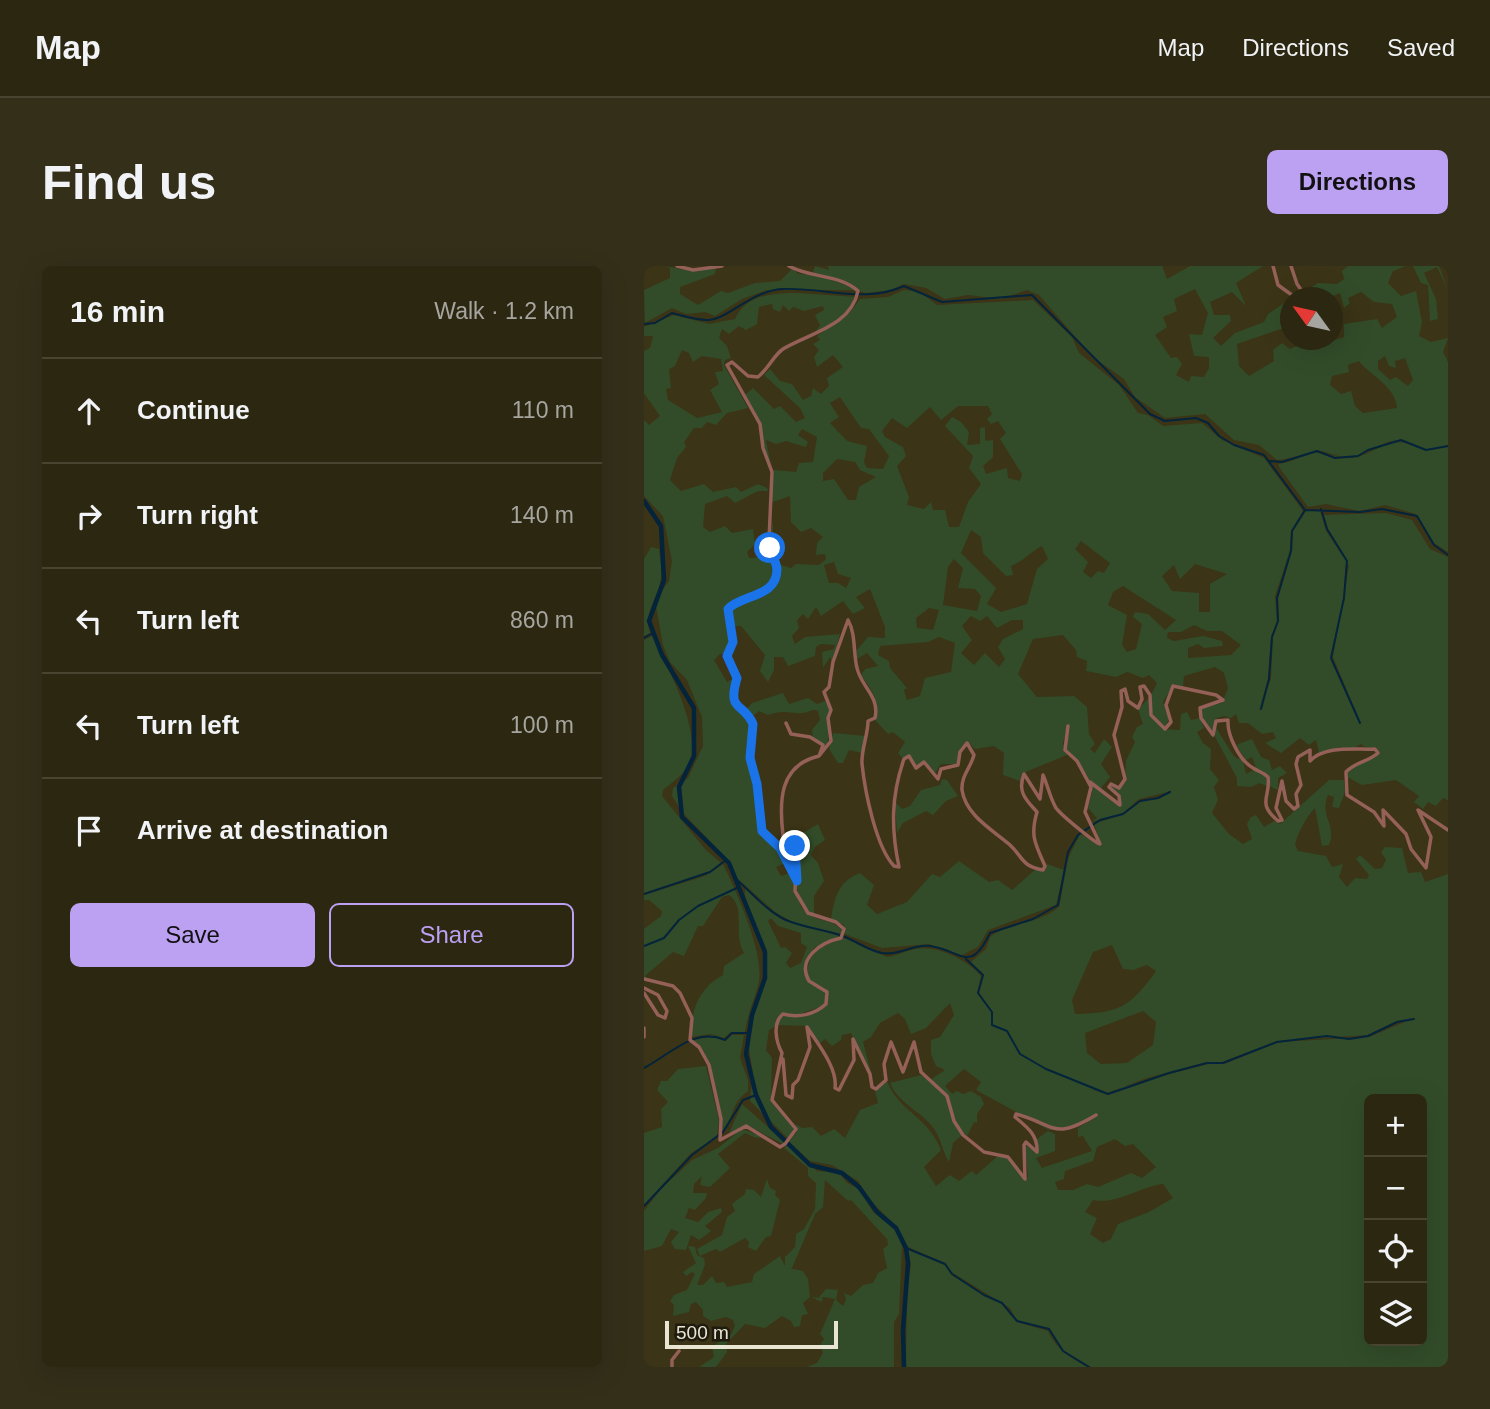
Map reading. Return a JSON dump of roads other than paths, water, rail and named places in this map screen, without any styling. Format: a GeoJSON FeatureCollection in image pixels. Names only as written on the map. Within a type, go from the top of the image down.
{"type":"FeatureCollection","features":[{"type":"Feature","properties":{"kind":"street"},"geometry":{"type":"LineString","coordinates":[[677,266],[722,266]]}},
{"type":"Feature","properties":{"kind":"street"},"geometry":{"type":"LineString","coordinates":[[789,266],[798,272],[824,275],[859,291],[849,311],[822,331],[782,350],[758,377],[748,376],[732,362],[727,365],[760,424],[762,448],[772,471],[768,501],[772,522],[769,540],[777,569],[768,588],[728,609],[733,642],[727,656],[737,678],[733,688],[735,703],[753,724],[750,758],[757,784],[762,831],[780,848],[797,881]]}},
{"type":"Feature","properties":{"kind":"street"},"geometry":{"type":"LineString","coordinates":[[1273,266],[1281,287]]}},
{"type":"Feature","properties":{"kind":"street"},"geometry":{"type":"LineString","coordinates":[[1291,266],[1299,287]]}},
{"type":"Feature","properties":{"kind":"street"},"geometry":{"type":"LineString","coordinates":[[1068,726],[1065,750],[1077,761],[1088,782],[1091,794],[1085,812],[1100,844],[1091,841],[1071,819],[1057,810],[1043,775],[1040,799],[1029,778],[1023,775],[1021,785],[1025,802],[1037,812],[1032,824],[1037,852],[1045,866],[1040,870],[1021,862],[1012,846],[998,839],[987,824],[974,815],[962,791],[964,775],[974,755],[969,744],[960,752],[958,765],[941,769],[938,779],[924,762],[916,768],[908,756],[903,762],[892,803],[895,852],[899,867],[894,866],[885,858],[870,808],[863,756],[868,721],[875,718],[876,708],[857,671],[848,620],[833,662],[829,687],[824,692],[831,710],[828,718],[831,741],[819,756],[792,770],[783,788],[782,833],[797,849],[794,866],[797,881],[795,891],[806,911],[836,922],[844,929],[841,938],[829,940],[812,951],[806,968],[809,981],[826,989],[826,1004],[815,1012],[792,1017],[783,1014],[778,1019],[776,1043],[782,1053],[786,1095],[792,1098],[793,1085],[798,1080],[810,1047],[807,1027],[832,1070],[835,1090],[841,1087],[853,1059],[852,1039],[859,1046],[874,1089],[887,1080],[884,1064],[891,1042],[903,1072],[914,1042],[921,1072],[947,1096],[954,1121],[963,1135],[984,1152],[1008,1157],[1025,1180],[1024,1145],[1026,1142],[1037,1152],[1038,1148],[1025,1124],[1014,1117],[1016,1114],[1058,1131],[1076,1127],[1096,1115]]}},
{"type":"Feature","properties":{"kind":"street"},"geometry":{"type":"LineString","coordinates":[[1088,782],[1119,805],[1119,796],[1109,787],[1111,784],[1119,788],[1125,779],[1114,735],[1122,707],[1121,691],[1125,689],[1128,701],[1136,709],[1142,703],[1140,687],[1143,686],[1150,695],[1151,715],[1165,730],[1171,722],[1166,705],[1173,686],[1216,695],[1223,700],[1200,708],[1201,718],[1213,735],[1216,721],[1228,720],[1227,730],[1238,751],[1250,766],[1268,777],[1264,799],[1269,812],[1278,821],[1282,820],[1276,807],[1282,781],[1285,782],[1286,801],[1294,809],[1298,806],[1296,794],[1301,785],[1296,764],[1305,751],[1310,750],[1310,761],[1318,754],[1340,749],[1348,752],[1375,749],[1378,753],[1375,757],[1354,765],[1346,772],[1347,795],[1374,812],[1384,826],[1383,810],[1406,834],[1411,849],[1426,867],[1431,837],[1418,810],[1448,830]]}},
{"type":"Feature","properties":{"kind":"street"},"geometry":{"type":"LineString","coordinates":[[786,723],[791,734],[810,737],[820,742],[822,750],[819,756]]}},
{"type":"Feature","properties":{"kind":"street"},"geometry":{"type":"LineString","coordinates":[[644,979],[673,986],[683,998],[692,1020],[691,1040],[699,1047],[710,1070],[721,1119],[720,1140],[746,1126],[778,1146],[785,1144],[794,1134],[795,1125],[772,1100],[782,1053]]}},
{"type":"Feature","properties":{"kind":"street"},"geometry":{"type":"LineString","coordinates":[[644,991],[662,999],[667,1011],[665,1018],[658,1015],[644,991]]}},
{"type":"Feature","properties":{"kind":"street"},"geometry":{"type":"LineString","coordinates":[[644,1028],[644,1037]]}},
{"type":"Feature","properties":{"kind":"street"},"geometry":{"type":"LineString","coordinates":[[672,1367],[672,1360],[679,1351]]}},
{"type":"Feature","properties":{"kind":"waterway"},"geometry":{"type":"LineString","coordinates":[[644,324],[655,323],[672,313],[709,320],[724,315],[750,299],[782,289],[874,294],[904,286],[942,302],[1032,295],[1150,414],[1165,421],[1196,418],[1208,423],[1219,436],[1234,445],[1264,455],[1305,510],[1360,512],[1382,509],[1417,516],[1434,545],[1448,555]]}},
{"type":"Feature","properties":{"kind":"waterway"},"geometry":{"type":"LineString","coordinates":[[1270,461],[1282,462],[1317,451],[1335,458],[1358,456],[1368,450],[1401,440],[1426,450],[1448,446]]}},
{"type":"Feature","properties":{"kind":"waterway"},"geometry":{"type":"LineString","coordinates":[[644,501],[661,526],[664,580],[649,621],[662,655],[694,708],[694,756],[679,787],[682,817],[729,863],[765,952],[765,978],[752,1015],[746,1054],[756,1095],[771,1127],[810,1165],[842,1173],[859,1187],[877,1212],[896,1228],[906,1248],[908,1263],[903,1330],[904,1367]]}},
{"type":"Feature","properties":{"kind":"waterway"},"geometry":{"type":"LineString","coordinates":[[1321,509],[1327,529],[1347,561],[1344,598],[1331,658],[1360,723]]}},
{"type":"Feature","properties":{"kind":"waterway"},"geometry":{"type":"LineString","coordinates":[[1261,709],[1269,679],[1272,637],[1278,621],[1277,598],[1291,551],[1292,531],[1305,510]]}},
{"type":"Feature","properties":{"kind":"waterway"},"geometry":{"type":"LineString","coordinates":[[644,638],[653,633]]}},
{"type":"Feature","properties":{"kind":"waterway"},"geometry":{"type":"LineString","coordinates":[[736,879],[766,907],[786,920],[843,936],[877,952],[894,953],[930,946],[970,957],[983,946],[990,933],[1033,919],[1058,905],[1068,852],[1078,835],[1100,820],[1123,814],[1140,801],[1158,798],[1170,792]]}},
{"type":"Feature","properties":{"kind":"waterway"},"geometry":{"type":"LineString","coordinates":[[644,894],[710,872],[726,860]]}},
{"type":"Feature","properties":{"kind":"waterway"},"geometry":{"type":"LineString","coordinates":[[644,946],[664,938],[679,920],[698,906],[739,887]]}},
{"type":"Feature","properties":{"kind":"waterway"},"geometry":{"type":"LineString","coordinates":[[966,959],[983,975],[978,993],[992,1012],[992,1025],[1007,1031],[1020,1054],[1046,1069],[1108,1094],[1169,1073],[1207,1063],[1223,1063],[1277,1042],[1327,1036],[1349,1039],[1368,1036],[1397,1022],[1414,1019]]}},
{"type":"Feature","properties":{"kind":"waterway"},"geometry":{"type":"LineString","coordinates":[[644,1068],[693,1039],[714,1037],[725,1040],[732,1033],[749,1033]]}},
{"type":"Feature","properties":{"kind":"waterway"},"geometry":{"type":"LineString","coordinates":[[644,1206],[692,1155],[723,1132],[743,1100],[756,1095]]}},
{"type":"Feature","properties":{"kind":"waterway"},"geometry":{"type":"LineString","coordinates":[[906,1248],[945,1264],[952,1274],[984,1295],[1002,1303],[1017,1321],[1049,1329],[1063,1351],[1089,1367]]}}]}
